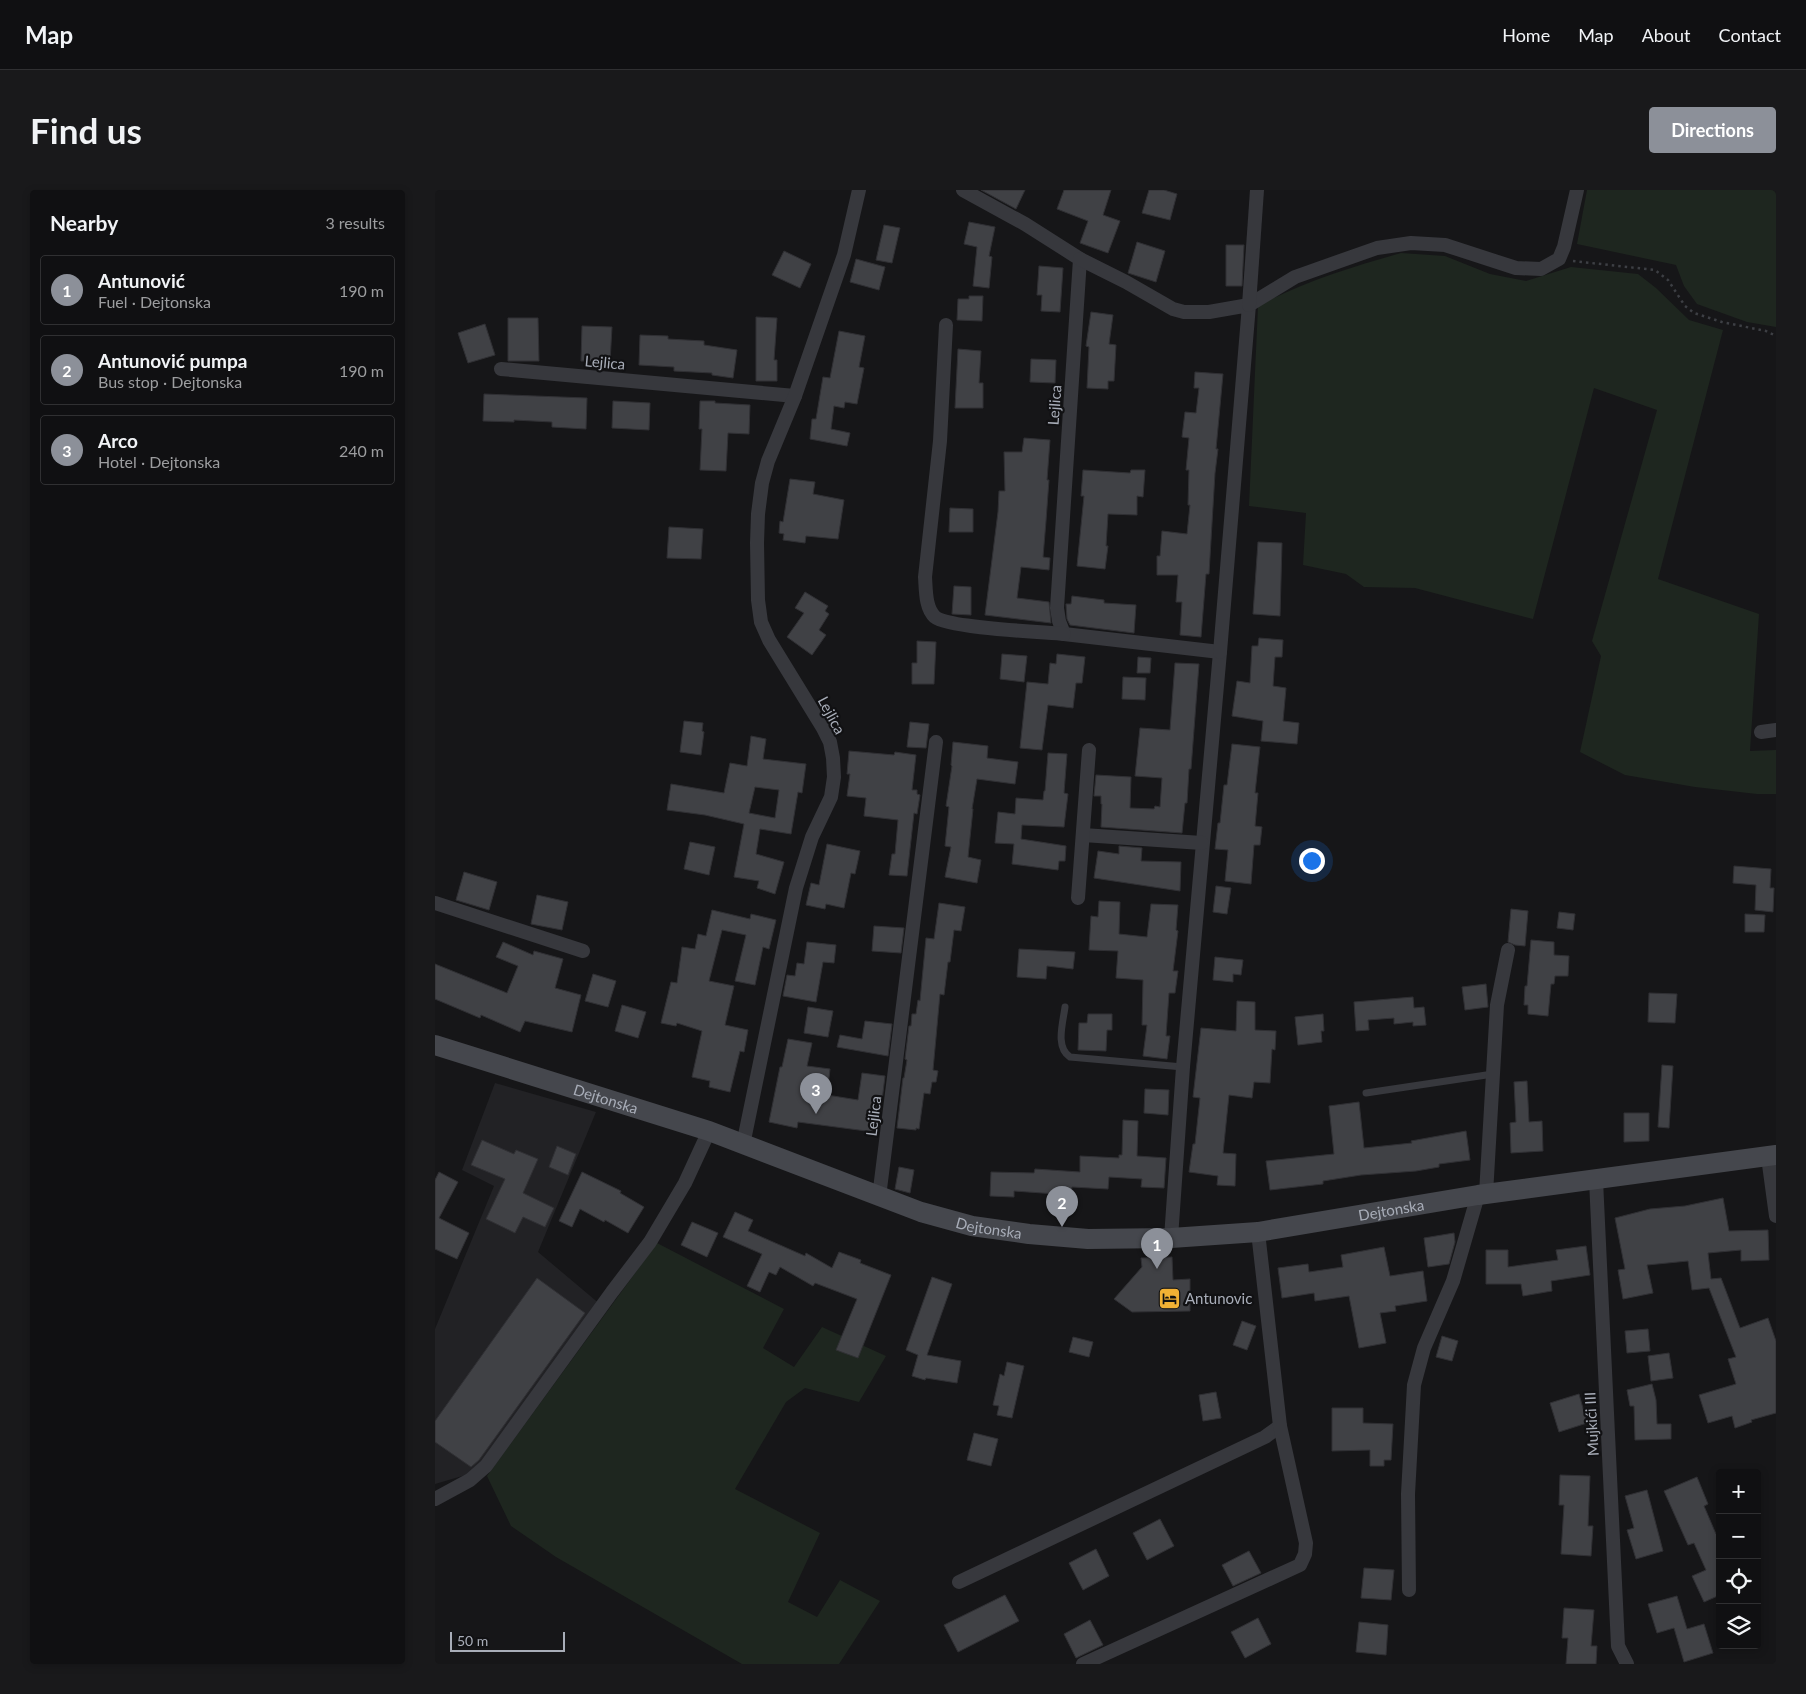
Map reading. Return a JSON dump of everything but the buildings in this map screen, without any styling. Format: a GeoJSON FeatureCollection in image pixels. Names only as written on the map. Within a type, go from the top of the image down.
{"type":"FeatureCollection","features":[{"type":"Feature","properties":{"kind":"main road","name":"Dejtonska"},"geometry":{"type":"LineString","coordinates":[[435,1045],[709,1131],[921,1212],[972,1226],[1029,1234],[1088,1239],[1171,1238],[1258,1232],[1482,1194],[1772,1156]]}},
{"type":"Feature","properties":{"kind":"street","name":"Lejlica"},"geometry":{"type":"LineString","coordinates":[[743,1145],[796,888],[812,837],[831,796],[834,777],[830,742],[769,640],[759,611],[758,514],[762,483],[768,461],[795,396],[844,254],[859,190]]}},
{"type":"Feature","properties":{"kind":"street"},"geometry":{"type":"LineString","coordinates":[[963,190],[1025,224],[1080,259],[1126,282],[1173,309],[1184,312],[1209,312],[1249,304],[1295,277],[1377,248],[1411,243],[1445,245],[1516,268],[1541,269],[1559,259],[1564,247],[1577,190]]}},
{"type":"Feature","properties":{"kind":"street"},"geometry":{"type":"LineString","coordinates":[[1171,1238],[1183,1067],[1221,652],[1257,190]]}},
{"type":"Feature","properties":{"kind":"street","name":"Lejlica"},"geometry":{"type":"LineString","coordinates":[[1065,634],[1059,621],[1057,608],[1080,259]]}},
{"type":"Feature","properties":{"kind":"street"},"geometry":{"type":"LineString","coordinates":[[946,325],[940,441],[925,577],[930,610],[935,617],[944,621],[971,626],[1065,634],[1221,652]]}},
{"type":"Feature","properties":{"kind":"street","name":"Lejlica"},"geometry":{"type":"LineString","coordinates":[[501,369],[795,396]]}},
{"type":"Feature","properties":{"kind":"street"},"geometry":{"type":"LineString","coordinates":[[1761,732],[1776,730]]}},
{"type":"Feature","properties":{"kind":"street","name":"Lejlica"},"geometry":{"type":"LineString","coordinates":[[879,1197],[935,742]]}},
{"type":"Feature","properties":{"kind":"street"},"geometry":{"type":"LineString","coordinates":[[1078,898],[1089,750]]}},
{"type":"Feature","properties":{"kind":"street"},"geometry":{"type":"LineString","coordinates":[[1083,835],[1203,843]]}},
{"type":"Feature","properties":{"kind":"street"},"geometry":{"type":"LineString","coordinates":[[435,904],[583,951]]}},
{"type":"Feature","properties":{"kind":"street"},"geometry":{"type":"LineString","coordinates":[[1409,1590],[1409,1494],[1414,1385],[1424,1348],[1453,1281],[1482,1194],[1497,1005],[1508,950]]}},
{"type":"Feature","properties":{"kind":"street"},"geometry":{"type":"LineString","coordinates":[[435,1499],[470,1480],[486,1466],[611,1292],[650,1242],[685,1183],[709,1131]]}},
{"type":"Feature","properties":{"kind":"street"},"geometry":{"type":"LineString","coordinates":[[1772,1156],[1776,1216]]}},
{"type":"Feature","properties":{"kind":"street","name":"Mujkići III"},"geometry":{"type":"LineString","coordinates":[[1595,1180],[1618,1646],[1627,1664]]}},
{"type":"Feature","properties":{"kind":"street"},"geometry":{"type":"LineString","coordinates":[[1083,1664],[1299,1565],[1305,1554],[1306,1543],[1279,1426],[1258,1232]]}},
{"type":"Feature","properties":{"kind":"street"},"geometry":{"type":"LineString","coordinates":[[959,1582],[1265,1437],[1279,1426]]}},
{"type":"Feature","properties":{"kind":"street"},"geometry":{"type":"LineString","coordinates":[[1618,1646],[1619,1664]]}},
{"type":"Feature","properties":{"kind":"lane"},"geometry":{"type":"LineString","coordinates":[[1065,1007],[1061,1038],[1064,1050],[1074,1059],[1183,1067]]}},
{"type":"Feature","properties":{"kind":"lane"},"geometry":{"type":"LineString","coordinates":[[1366,1092],[1493,1074]]}},
{"type":"Feature","properties":{"kind":"path"},"geometry":{"type":"LineString","coordinates":[[1559,259],[1655,270],[1669,280],[1685,306],[1693,313],[1776,336]]}},
{"type":"Feature","properties":{"kind":"shaded area"},"geometry":{"type":"Polygon","coordinates":[[[1587,190],[1776,190],[1776,327],[1747,322],[1697,304],[1684,286],[1676,265],[1577,244],[1587,190]]]}},
{"type":"Feature","properties":{"kind":"shaded area"},"geometry":{"type":"Polygon","coordinates":[[[1401,253],[1445,256],[1490,274],[1526,281],[1571,267],[1638,274],[1656,288],[1689,320],[1723,330],[1658,579],[1759,614],[1750,751],[1776,750],[1776,794],[1757,794],[1695,787],[1625,775],[1580,752],[1601,656],[1592,641],[1657,410],[1594,388],[1533,619],[1415,588],[1364,587],[1346,574],[1303,565],[1306,513],[1249,506],[1258,306],[1310,282],[1401,253]]]}},
{"type":"Feature","properties":{"kind":"shaded area"},"geometry":{"type":"Polygon","coordinates":[[[495,1083],[596,1112],[538,1252],[601,1305],[476,1472],[435,1484],[435,1329],[494,1186],[462,1170],[495,1083]]]}},
{"type":"Feature","properties":{"kind":"shaded area"},"geometry":{"type":"Polygon","coordinates":[[[657,1243],[784,1309],[763,1348],[794,1367],[822,1327],[886,1356],[859,1402],[805,1388],[786,1402],[735,1489],[820,1533],[788,1602],[817,1617],[840,1580],[880,1601],[839,1664],[742,1664],[556,1557],[511,1526],[487,1476],[657,1243]]]}},
{"type":"Feature","properties":{"kind":"place","name":"Arco"},"geometry":{"type":"Point","coordinates":[816,1114]}},
{"type":"Feature","properties":{"kind":"place","name":"Antunović pumpa"},"geometry":{"type":"Point","coordinates":[1062,1227]}},
{"type":"Feature","properties":{"kind":"place","name":"Antunović"},"geometry":{"type":"Point","coordinates":[1157,1269]}},
{"type":"Feature","properties":{"kind":"place","name":"Antunovic"},"geometry":{"type":"Point","coordinates":[1169,1298]}}]}
